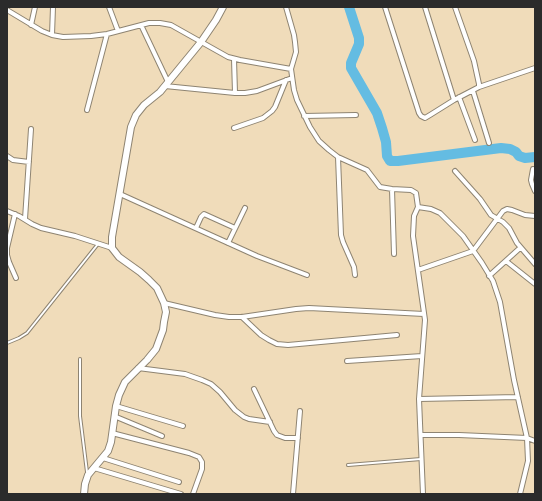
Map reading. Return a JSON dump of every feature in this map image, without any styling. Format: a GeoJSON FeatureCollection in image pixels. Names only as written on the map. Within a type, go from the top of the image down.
{"type":"FeatureCollection","features":[{"type":"Feature","properties":{"kind":"street"},"geometry":{"type":"LineString","coordinates":[[31,24],[35,7]]}},
{"type":"Feature","properties":{"kind":"street"},"geometry":{"type":"LineString","coordinates":[[52,35],[53,7]]}},
{"type":"Feature","properties":{"kind":"street"},"geometry":{"type":"LineString","coordinates":[[109,7],[118,31]]}},
{"type":"Feature","properties":{"kind":"street"},"geometry":{"type":"LineString","coordinates":[[112,248],[112,237],[131,127],[136,115],[144,105],[160,92],[201,42],[223,7]]}},
{"type":"Feature","properties":{"kind":"street"},"geometry":{"type":"LineString","coordinates":[[286,7],[294,35],[296,52],[291,69],[294,90],[304,116],[319,140],[338,157],[363,168],[371,174],[380,187],[392,190],[411,190],[416,193],[418,207],[414,216],[413,236],[425,320],[419,399],[423,494]]}},
{"type":"Feature","properties":{"kind":"street"},"geometry":{"type":"LineString","coordinates":[[385,7],[421,116],[425,118],[459,97],[479,87],[535,68]]}},
{"type":"Feature","properties":{"kind":"street"},"geometry":{"type":"LineString","coordinates":[[425,7],[454,100]]}},
{"type":"Feature","properties":{"kind":"street"},"geometry":{"type":"LineString","coordinates":[[455,7],[474,61],[479,87]]}},
{"type":"Feature","properties":{"kind":"street"},"geometry":{"type":"LineString","coordinates":[[7,10],[42,31],[63,37],[107,34],[149,23],[171,25],[228,57],[291,69]]}},
{"type":"Feature","properties":{"kind":"street"},"geometry":{"type":"LineString","coordinates":[[141,26],[166,84]]}},
{"type":"Feature","properties":{"kind":"street"},"geometry":{"type":"LineString","coordinates":[[86,110],[107,34]]}},
{"type":"Feature","properties":{"kind":"street"},"geometry":{"type":"LineString","coordinates":[[234,58],[235,93]]}},
{"type":"Feature","properties":{"kind":"street"},"geometry":{"type":"LineString","coordinates":[[166,84],[235,93],[257,91],[292,78]]}},
{"type":"Feature","properties":{"kind":"street"},"geometry":{"type":"LineString","coordinates":[[234,128],[256,121],[269,114],[275,107],[286,80]]}},
{"type":"Feature","properties":{"kind":"street"},"geometry":{"type":"LineString","coordinates":[[473,90],[489,143]]}},
{"type":"Feature","properties":{"kind":"street"},"geometry":{"type":"LineString","coordinates":[[459,97],[476,140]]}},
{"type":"Feature","properties":{"kind":"street"},"geometry":{"type":"LineString","coordinates":[[304,116],[356,115]]}},
{"type":"Feature","properties":{"kind":"street"},"geometry":{"type":"LineString","coordinates":[[25,219],[31,129]]}},
{"type":"Feature","properties":{"kind":"street"},"geometry":{"type":"LineString","coordinates":[[7,156],[13,160],[28,162]]}},
{"type":"Feature","properties":{"kind":"street"},"geometry":{"type":"LineString","coordinates":[[338,157],[341,234],[354,267],[355,275]]}},
{"type":"Feature","properties":{"kind":"street"},"geometry":{"type":"LineString","coordinates":[[533,169],[531,180],[535,191]]}},
{"type":"Feature","properties":{"kind":"street"},"geometry":{"type":"LineString","coordinates":[[455,171],[480,199],[491,215],[509,228],[520,248],[535,264]]}},
{"type":"Feature","properties":{"kind":"street"},"geometry":{"type":"LineString","coordinates":[[392,190],[394,254]]}},
{"type":"Feature","properties":{"kind":"street"},"geometry":{"type":"LineString","coordinates":[[120,194],[257,256],[307,275]]}},
{"type":"Feature","properties":{"kind":"street"},"geometry":{"type":"LineString","coordinates":[[418,207],[431,209],[440,213],[463,236],[493,281],[500,302],[514,380],[527,438],[528,461],[520,494]]}},
{"type":"Feature","properties":{"kind":"street"},"geometry":{"type":"LineString","coordinates":[[228,243],[245,208]]}},
{"type":"Feature","properties":{"kind":"street"},"geometry":{"type":"LineString","coordinates":[[418,270],[473,251],[503,211],[507,209],[525,215],[535,216]]}},
{"type":"Feature","properties":{"kind":"street"},"geometry":{"type":"LineString","coordinates":[[7,211],[41,228],[75,236],[112,248],[119,257],[149,280],[156,288],[164,303],[166,312],[164,326],[156,349],[125,382],[116,406],[108,451],[88,475],[84,494]]}},
{"type":"Feature","properties":{"kind":"street"},"geometry":{"type":"LineString","coordinates":[[15,214],[7,248],[7,255],[16,278]]}},
{"type":"Feature","properties":{"kind":"street"},"geometry":{"type":"LineString","coordinates":[[196,228],[202,215],[204,214],[235,228]]}},
{"type":"Feature","properties":{"kind":"street"},"geometry":{"type":"LineString","coordinates":[[490,276],[520,248]]}},
{"type":"Feature","properties":{"kind":"street"},"geometry":{"type":"LineString","coordinates":[[506,260],[535,284]]}},
{"type":"Feature","properties":{"kind":"street"},"geometry":{"type":"LineString","coordinates":[[164,303],[229,317],[242,317],[309,308],[424,314]]}},
{"type":"Feature","properties":{"kind":"street"},"geometry":{"type":"LineString","coordinates":[[242,317],[261,335],[277,344],[288,345],[397,335]]}},
{"type":"Feature","properties":{"kind":"street"},"geometry":{"type":"LineString","coordinates":[[347,361],[422,356]]}},
{"type":"Feature","properties":{"kind":"street"},"geometry":{"type":"LineString","coordinates":[[138,368],[185,374],[202,380],[211,384],[235,410],[244,417],[270,422]]}},
{"type":"Feature","properties":{"kind":"street"},"geometry":{"type":"LineString","coordinates":[[254,389],[277,435],[285,438],[298,438]]}},
{"type":"Feature","properties":{"kind":"street"},"geometry":{"type":"LineString","coordinates":[[419,399],[518,397]]}},
{"type":"Feature","properties":{"kind":"street"},"geometry":{"type":"LineString","coordinates":[[116,406],[183,426]]}},
{"type":"Feature","properties":{"kind":"street"},"geometry":{"type":"LineString","coordinates":[[293,494],[300,411]]}},
{"type":"Feature","properties":{"kind":"street"},"geometry":{"type":"LineString","coordinates":[[114,416],[162,436]]}},
{"type":"Feature","properties":{"kind":"street"},"geometry":{"type":"LineString","coordinates":[[112,432],[190,453],[199,457],[202,462],[202,469],[194,494]]}},
{"type":"Feature","properties":{"kind":"street"},"geometry":{"type":"LineString","coordinates":[[421,435],[459,435],[527,438],[535,440]]}},
{"type":"Feature","properties":{"kind":"street"},"geometry":{"type":"LineString","coordinates":[[103,458],[179,482]]}},
{"type":"Feature","properties":{"kind":"street"},"geometry":{"type":"LineString","coordinates":[[94,468],[181,494]]}},
{"type":"Feature","properties":{"kind":"lane"},"geometry":{"type":"LineString","coordinates":[[7,343],[27,333],[99,243]]}},
{"type":"Feature","properties":{"kind":"lane"},"geometry":{"type":"LineString","coordinates":[[80,359],[80,416],[88,475]]}},
{"type":"Feature","properties":{"kind":"lane"},"geometry":{"type":"LineString","coordinates":[[348,465],[422,459]]}},
{"type":"Feature","properties":{"kind":"waterway"},"geometry":{"type":"LineString","coordinates":[[349,7],[359,38],[359,44],[351,63],[351,68],[377,113],[386,142],[387,156],[390,161],[501,148],[510,149],[516,152],[519,156],[525,158],[535,157]]}}]}
